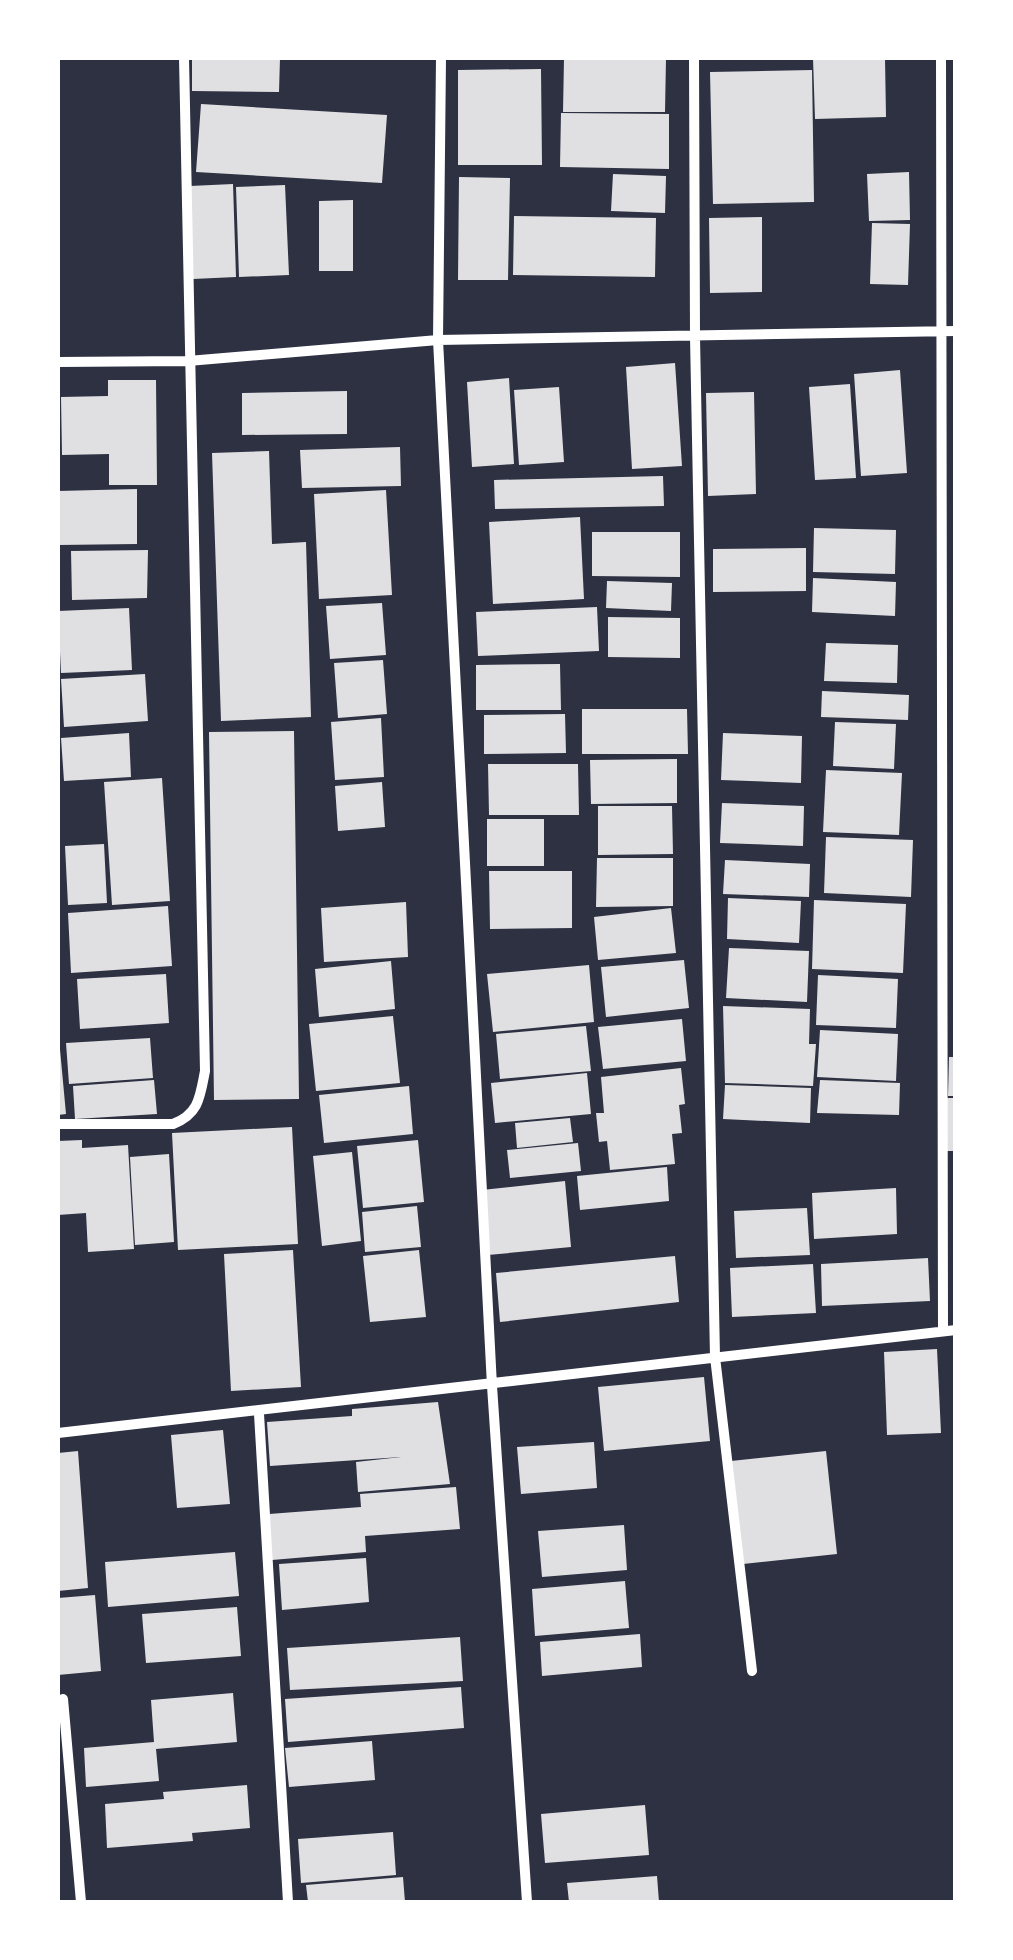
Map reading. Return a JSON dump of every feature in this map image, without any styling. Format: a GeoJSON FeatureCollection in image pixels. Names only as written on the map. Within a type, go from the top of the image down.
{"type":"FeatureCollection","features":[{"type":"Feature","properties":{"kind":"street"},"geometry":{"type":"LineString","coordinates":[[58,1124],[173,1124],[188,1118],[198,1104],[204,1052],[184,58]]}},
{"type":"Feature","properties":{"kind":"street"},"geometry":{"type":"LineString","coordinates":[[442,58],[438,340],[492,1386],[527,1902]]}},
{"type":"Feature","properties":{"kind":"street"},"geometry":{"type":"LineString","coordinates":[[694,58],[695,337],[715,1358],[752,1672]]}},
{"type":"Feature","properties":{"kind":"street"},"geometry":{"type":"LineString","coordinates":[[941,58],[942,1331]]}},
{"type":"Feature","properties":{"kind":"street"},"geometry":{"type":"LineString","coordinates":[[58,362],[188,361],[438,340],[956,331]]}},
{"type":"Feature","properties":{"kind":"street"},"geometry":{"type":"LineString","coordinates":[[58,1434],[260,1414],[956,1330]]}},
{"type":"Feature","properties":{"kind":"street"},"geometry":{"type":"LineString","coordinates":[[260,1414],[288,1902]]}},
{"type":"Feature","properties":{"kind":"street"},"geometry":{"type":"LineString","coordinates":[[63,1699],[82,1902]]}},
{"type":"Feature","properties":{"kind":"building"},"geometry":{"type":"Polygon","coordinates":[[[192,58],[280,58],[279,92],[192,91],[192,58]]]}},
{"type":"Feature","properties":{"kind":"building"},"geometry":{"type":"Polygon","coordinates":[[[564,58],[666,58],[665,112],[563,112],[564,58]]]}},
{"type":"Feature","properties":{"kind":"building"},"geometry":{"type":"Polygon","coordinates":[[[813,58],[885,58],[886,117],[815,119],[813,58]]]}},
{"type":"Feature","properties":{"kind":"building"},"geometry":{"type":"Polygon","coordinates":[[[541,69],[542,165],[458,165],[458,70],[541,69]]]}},
{"type":"Feature","properties":{"kind":"building"},"geometry":{"type":"Polygon","coordinates":[[[812,70],[814,202],[713,204],[710,72],[812,70]]]}},
{"type":"Feature","properties":{"kind":"building"},"geometry":{"type":"Polygon","coordinates":[[[201,104],[387,115],[382,183],[196,172],[201,104]]]}},
{"type":"Feature","properties":{"kind":"building"},"geometry":{"type":"Polygon","coordinates":[[[561,113],[669,114],[669,169],[560,167],[561,113]]]}},
{"type":"Feature","properties":{"kind":"building"},"geometry":{"type":"Polygon","coordinates":[[[909,172],[910,220],[869,221],[867,174],[909,172]]]}},
{"type":"Feature","properties":{"kind":"building"},"geometry":{"type":"Polygon","coordinates":[[[613,174],[666,176],[665,213],[611,211],[613,174]]]}},
{"type":"Feature","properties":{"kind":"building"},"geometry":{"type":"Polygon","coordinates":[[[459,177],[510,178],[508,280],[458,280],[459,177]]]}},
{"type":"Feature","properties":{"kind":"building"},"geometry":{"type":"Polygon","coordinates":[[[233,184],[236,277],[193,279],[190,186],[233,184]]]}},
{"type":"Feature","properties":{"kind":"building"},"geometry":{"type":"Polygon","coordinates":[[[285,185],[289,275],[239,277],[236,187],[285,185]]]}},
{"type":"Feature","properties":{"kind":"building"},"geometry":{"type":"Polygon","coordinates":[[[353,200],[353,271],[319,271],[319,201],[353,200]]]}},
{"type":"Feature","properties":{"kind":"building"},"geometry":{"type":"Polygon","coordinates":[[[514,216],[656,218],[655,277],[513,275],[514,216]]]}},
{"type":"Feature","properties":{"kind":"building"},"geometry":{"type":"Polygon","coordinates":[[[762,217],[762,292],[710,293],[709,218],[762,217]]]}},
{"type":"Feature","properties":{"kind":"building"},"geometry":{"type":"Polygon","coordinates":[[[872,223],[910,224],[908,285],[870,284],[872,223]]]}},
{"type":"Feature","properties":{"kind":"building"},"geometry":{"type":"Polygon","coordinates":[[[675,363],[682,466],[632,469],[626,367],[675,363]]]}},
{"type":"Feature","properties":{"kind":"building"},"geometry":{"type":"Polygon","coordinates":[[[900,370],[907,473],[861,476],[854,374],[900,370]]]}},
{"type":"Feature","properties":{"kind":"building"},"geometry":{"type":"Polygon","coordinates":[[[509,378],[514,464],[472,467],[467,382],[509,378]]]}},
{"type":"Feature","properties":{"kind":"building"},"geometry":{"type":"Polygon","coordinates":[[[108,380],[156,380],[157,485],[109,485],[109,454],[62,455],[61,397],[108,396],[108,380]]]}},
{"type":"Feature","properties":{"kind":"building"},"geometry":{"type":"Polygon","coordinates":[[[850,384],[856,478],[815,480],[809,387],[850,384]]]}},
{"type":"Feature","properties":{"kind":"building"},"geometry":{"type":"Polygon","coordinates":[[[559,387],[564,462],[519,465],[514,390],[559,387]]]}},
{"type":"Feature","properties":{"kind":"building"},"geometry":{"type":"Polygon","coordinates":[[[347,391],[347,434],[242,435],[242,393],[347,391]]]}},
{"type":"Feature","properties":{"kind":"building"},"geometry":{"type":"Polygon","coordinates":[[[754,392],[756,494],[708,496],[706,393],[754,392]]]}},
{"type":"Feature","properties":{"kind":"building"},"geometry":{"type":"Polygon","coordinates":[[[400,447],[401,486],[302,488],[300,450],[400,447]]]}},
{"type":"Feature","properties":{"kind":"building"},"geometry":{"type":"Polygon","coordinates":[[[269,451],[272,544],[306,542],[311,717],[221,721],[212,453],[269,451]]]}},
{"type":"Feature","properties":{"kind":"building"},"geometry":{"type":"Polygon","coordinates":[[[663,476],[664,506],[495,509],[494,480],[663,476]]]}},
{"type":"Feature","properties":{"kind":"building"},"geometry":{"type":"Polygon","coordinates":[[[137,489],[137,544],[58,545],[58,491],[137,489]]]}},
{"type":"Feature","properties":{"kind":"building"},"geometry":{"type":"Polygon","coordinates":[[[386,490],[392,595],[319,599],[314,494],[386,490]]]}},
{"type":"Feature","properties":{"kind":"building"},"geometry":{"type":"Polygon","coordinates":[[[580,517],[584,599],[493,604],[489,522],[580,517]]]}},
{"type":"Feature","properties":{"kind":"building"},"geometry":{"type":"Polygon","coordinates":[[[814,528],[896,530],[895,574],[813,572],[814,528]]]}},
{"type":"Feature","properties":{"kind":"building"},"geometry":{"type":"Polygon","coordinates":[[[592,532],[680,532],[680,577],[592,576],[592,532]]]}},
{"type":"Feature","properties":{"kind":"building"},"geometry":{"type":"Polygon","coordinates":[[[806,548],[806,591],[713,592],[713,549],[806,548]]]}},
{"type":"Feature","properties":{"kind":"building"},"geometry":{"type":"Polygon","coordinates":[[[148,550],[147,598],[72,600],[71,551],[148,550]]]}},
{"type":"Feature","properties":{"kind":"building"},"geometry":{"type":"Polygon","coordinates":[[[813,578],[896,582],[895,616],[812,612],[813,578]]]}},
{"type":"Feature","properties":{"kind":"building"},"geometry":{"type":"Polygon","coordinates":[[[607,581],[672,583],[671,611],[606,608],[607,581]]]}},
{"type":"Feature","properties":{"kind":"building"},"geometry":{"type":"Polygon","coordinates":[[[382,603],[386,655],[330,659],[326,606],[382,603]]]}},
{"type":"Feature","properties":{"kind":"building"},"geometry":{"type":"Polygon","coordinates":[[[597,607],[599,651],[478,656],[476,612],[597,607]]]}},
{"type":"Feature","properties":{"kind":"building"},"geometry":{"type":"Polygon","coordinates":[[[129,608],[132,670],[61,673],[58,611],[129,608]]]}},
{"type":"Feature","properties":{"kind":"building"},"geometry":{"type":"Polygon","coordinates":[[[608,617],[680,618],[680,658],[608,657],[608,617]]]}},
{"type":"Feature","properties":{"kind":"building"},"geometry":{"type":"Polygon","coordinates":[[[826,643],[898,645],[897,683],[824,681],[826,643]]]}},
{"type":"Feature","properties":{"kind":"building"},"geometry":{"type":"Polygon","coordinates":[[[383,660],[387,714],[338,718],[334,663],[383,660]]]}},
{"type":"Feature","properties":{"kind":"building"},"geometry":{"type":"Polygon","coordinates":[[[560,664],[561,710],[476,710],[476,665],[560,664]]]}},
{"type":"Feature","properties":{"kind":"building"},"geometry":{"type":"Polygon","coordinates":[[[145,674],[148,721],[64,727],[61,679],[145,674]]]}},
{"type":"Feature","properties":{"kind":"building"},"geometry":{"type":"Polygon","coordinates":[[[822,691],[909,695],[908,720],[821,717],[822,691]]]}},
{"type":"Feature","properties":{"kind":"building"},"geometry":{"type":"Polygon","coordinates":[[[582,709],[687,709],[688,754],[582,754],[582,709]]]}},
{"type":"Feature","properties":{"kind":"building"},"geometry":{"type":"Polygon","coordinates":[[[565,714],[566,753],[484,754],[484,715],[565,714]]]}},
{"type":"Feature","properties":{"kind":"building"},"geometry":{"type":"Polygon","coordinates":[[[381,718],[384,777],[335,780],[331,722],[381,718]]]}},
{"type":"Feature","properties":{"kind":"building"},"geometry":{"type":"Polygon","coordinates":[[[835,722],[896,724],[894,769],[833,766],[835,722]]]}},
{"type":"Feature","properties":{"kind":"building"},"geometry":{"type":"Polygon","coordinates":[[[294,731],[299,1099],[214,1100],[209,732],[294,731]]]}},
{"type":"Feature","properties":{"kind":"building"},"geometry":{"type":"Polygon","coordinates":[[[129,733],[131,777],[64,781],[61,738],[129,733]]]}},
{"type":"Feature","properties":{"kind":"building"},"geometry":{"type":"Polygon","coordinates":[[[723,733],[802,736],[801,783],[721,780],[723,733]]]}},
{"type":"Feature","properties":{"kind":"building"},"geometry":{"type":"Polygon","coordinates":[[[677,759],[677,803],[591,804],[590,760],[677,759]]]}},
{"type":"Feature","properties":{"kind":"building"},"geometry":{"type":"Polygon","coordinates":[[[488,764],[578,764],[579,815],[489,815],[488,764]]]}},
{"type":"Feature","properties":{"kind":"building"},"geometry":{"type":"Polygon","coordinates":[[[826,770],[902,773],[899,835],[823,832],[826,770]]]}},
{"type":"Feature","properties":{"kind":"building"},"geometry":{"type":"Polygon","coordinates":[[[162,778],[170,901],[112,905],[104,782],[162,778]]]}},
{"type":"Feature","properties":{"kind":"building"},"geometry":{"type":"Polygon","coordinates":[[[382,782],[385,827],[338,831],[335,786],[382,782]]]}},
{"type":"Feature","properties":{"kind":"building"},"geometry":{"type":"Polygon","coordinates":[[[722,803],[804,806],[803,846],[720,843],[722,803]]]}},
{"type":"Feature","properties":{"kind":"building"},"geometry":{"type":"Polygon","coordinates":[[[598,806],[672,806],[673,854],[598,855],[598,806]]]}},
{"type":"Feature","properties":{"kind":"building"},"geometry":{"type":"Polygon","coordinates":[[[487,819],[544,819],[544,866],[487,866],[487,819]]]}},
{"type":"Feature","properties":{"kind":"building"},"geometry":{"type":"Polygon","coordinates":[[[826,837],[913,840],[911,897],[824,893],[826,837]]]}},
{"type":"Feature","properties":{"kind":"building"},"geometry":{"type":"Polygon","coordinates":[[[104,844],[107,903],[68,905],[65,846],[104,844]]]}},
{"type":"Feature","properties":{"kind":"building"},"geometry":{"type":"Polygon","coordinates":[[[597,858],[673,858],[673,906],[596,907],[597,858]]]}},
{"type":"Feature","properties":{"kind":"building"},"geometry":{"type":"Polygon","coordinates":[[[725,860],[810,864],[809,897],[723,894],[725,860]]]}},
{"type":"Feature","properties":{"kind":"building"},"geometry":{"type":"Polygon","coordinates":[[[489,871],[572,871],[572,928],[490,929],[489,871]]]}},
{"type":"Feature","properties":{"kind":"building"},"geometry":{"type":"Polygon","coordinates":[[[728,898],[801,901],[799,943],[727,939],[728,898]]]}},
{"type":"Feature","properties":{"kind":"building"},"geometry":{"type":"Polygon","coordinates":[[[814,900],[906,904],[903,973],[812,969],[814,900]]]}},
{"type":"Feature","properties":{"kind":"building"},"geometry":{"type":"Polygon","coordinates":[[[406,902],[408,957],[324,962],[321,908],[406,902]]]}},
{"type":"Feature","properties":{"kind":"building"},"geometry":{"type":"Polygon","coordinates":[[[168,906],[172,966],[71,973],[68,913],[168,906]]]}},
{"type":"Feature","properties":{"kind":"building"},"geometry":{"type":"Polygon","coordinates":[[[671,908],[676,953],[598,960],[594,917],[671,908]]]}},
{"type":"Feature","properties":{"kind":"building"},"geometry":{"type":"Polygon","coordinates":[[[729,948],[809,951],[807,1002],[726,998],[729,948]]]}},
{"type":"Feature","properties":{"kind":"building"},"geometry":{"type":"Polygon","coordinates":[[[684,960],[689,1008],[606,1017],[601,967],[684,960]]]}},
{"type":"Feature","properties":{"kind":"building"},"geometry":{"type":"Polygon","coordinates":[[[391,961],[395,1009],[319,1017],[315,969],[391,961]]]}},
{"type":"Feature","properties":{"kind":"building"},"geometry":{"type":"Polygon","coordinates":[[[589,965],[594,1022],[493,1032],[487,974],[589,965]]]}},
{"type":"Feature","properties":{"kind":"building"},"geometry":{"type":"Polygon","coordinates":[[[166,974],[169,1023],[80,1029],[77,979],[166,974]]]}},
{"type":"Feature","properties":{"kind":"building"},"geometry":{"type":"Polygon","coordinates":[[[818,975],[898,979],[896,1028],[816,1025],[818,975]]]}},
{"type":"Feature","properties":{"kind":"building"},"geometry":{"type":"Polygon","coordinates":[[[723,1006],[810,1009],[809,1044],[816,1044],[813,1086],[725,1083],[723,1006]]]}},
{"type":"Feature","properties":{"kind":"building"},"geometry":{"type":"Polygon","coordinates":[[[393,1016],[400,1083],[316,1091],[309,1024],[393,1016]]]}},
{"type":"Feature","properties":{"kind":"building"},"geometry":{"type":"Polygon","coordinates":[[[682,1019],[686,1061],[603,1069],[598,1027],[682,1019]]]}},
{"type":"Feature","properties":{"kind":"building"},"geometry":{"type":"Polygon","coordinates":[[[586,1026],[591,1071],[500,1079],[496,1034],[586,1026]]]}},
{"type":"Feature","properties":{"kind":"building"},"geometry":{"type":"Polygon","coordinates":[[[58,1028],[66,1114],[58,1115],[58,1028]]]}},
{"type":"Feature","properties":{"kind":"building"},"geometry":{"type":"Polygon","coordinates":[[[820,1030],[898,1034],[896,1081],[817,1077],[820,1030]]]}},
{"type":"Feature","properties":{"kind":"building"},"geometry":{"type":"Polygon","coordinates":[[[150,1038],[153,1078],[69,1084],[66,1043],[150,1038]]]}},
{"type":"Feature","properties":{"kind":"building"},"geometry":{"type":"Polygon","coordinates":[[[949,1057],[956,1057],[956,1096],[948,1096],[949,1057]]]}},
{"type":"Feature","properties":{"kind":"building"},"geometry":{"type":"Polygon","coordinates":[[[681,1068],[685,1104],[679,1105],[682,1133],[672,1134],[675,1164],[610,1170],[607,1141],[599,1142],[596,1113],[604,1113],[601,1077],[681,1068]]]}},
{"type":"Feature","properties":{"kind":"building"},"geometry":{"type":"Polygon","coordinates":[[[587,1073],[591,1114],[495,1123],[491,1083],[587,1073]]]}},
{"type":"Feature","properties":{"kind":"building"},"geometry":{"type":"Polygon","coordinates":[[[154,1080],[157,1114],[75,1119],[73,1086],[154,1080]]]}},
{"type":"Feature","properties":{"kind":"building"},"geometry":{"type":"Polygon","coordinates":[[[820,1080],[900,1083],[899,1115],[817,1113],[820,1080]]]}},
{"type":"Feature","properties":{"kind":"building"},"geometry":{"type":"Polygon","coordinates":[[[725,1085],[811,1088],[810,1123],[723,1119],[725,1085]]]}},
{"type":"Feature","properties":{"kind":"building"},"geometry":{"type":"Polygon","coordinates":[[[409,1086],[413,1134],[324,1143],[319,1095],[409,1086]]]}},
{"type":"Feature","properties":{"kind":"building"},"geometry":{"type":"Polygon","coordinates":[[[946,1098],[956,1098],[956,1151],[946,1151],[946,1098]]]}},
{"type":"Feature","properties":{"kind":"building"},"geometry":{"type":"Polygon","coordinates":[[[570,1118],[573,1142],[517,1148],[515,1123],[570,1118]]]}},
{"type":"Feature","properties":{"kind":"building"},"geometry":{"type":"Polygon","coordinates":[[[292,1127],[298,1244],[178,1250],[172,1133],[292,1127]]]}},
{"type":"Feature","properties":{"kind":"building"},"geometry":{"type":"Polygon","coordinates":[[[82,1140],[82,1148],[128,1145],[134,1249],[88,1252],[86,1213],[58,1215],[58,1141],[82,1140]]]}},
{"type":"Feature","properties":{"kind":"building"},"geometry":{"type":"Polygon","coordinates":[[[418,1140],[424,1202],[363,1208],[357,1146],[418,1140]]]}},
{"type":"Feature","properties":{"kind":"building"},"geometry":{"type":"Polygon","coordinates":[[[578,1143],[581,1171],[510,1178],[507,1150],[578,1143]]]}},
{"type":"Feature","properties":{"kind":"building"},"geometry":{"type":"Polygon","coordinates":[[[352,1152],[361,1241],[322,1246],[313,1156],[352,1152]]]}},
{"type":"Feature","properties":{"kind":"building"},"geometry":{"type":"Polygon","coordinates":[[[169,1154],[174,1242],[135,1245],[130,1157],[169,1154]]]}},
{"type":"Feature","properties":{"kind":"building"},"geometry":{"type":"Polygon","coordinates":[[[667,1167],[669,1201],[580,1210],[577,1176],[667,1167]]]}},
{"type":"Feature","properties":{"kind":"building"},"geometry":{"type":"Polygon","coordinates":[[[565,1181],[571,1247],[488,1255],[482,1190],[565,1181]]]}},
{"type":"Feature","properties":{"kind":"building"},"geometry":{"type":"Polygon","coordinates":[[[896,1188],[897,1234],[814,1239],[812,1193],[896,1188]]]}},
{"type":"Feature","properties":{"kind":"building"},"geometry":{"type":"Polygon","coordinates":[[[417,1206],[421,1247],[365,1252],[362,1212],[417,1206]]]}},
{"type":"Feature","properties":{"kind":"building"},"geometry":{"type":"Polygon","coordinates":[[[807,1208],[810,1255],[736,1258],[734,1211],[807,1208]]]}},
{"type":"Feature","properties":{"kind":"building"},"geometry":{"type":"Polygon","coordinates":[[[293,1250],[301,1387],[231,1391],[224,1254],[293,1250]]]}},
{"type":"Feature","properties":{"kind":"building"},"geometry":{"type":"Polygon","coordinates":[[[419,1250],[426,1317],[370,1322],[363,1256],[419,1250]]]}},
{"type":"Feature","properties":{"kind":"building"},"geometry":{"type":"Polygon","coordinates":[[[675,1256],[679,1302],[500,1322],[496,1273],[675,1256]]]}},
{"type":"Feature","properties":{"kind":"building"},"geometry":{"type":"Polygon","coordinates":[[[928,1258],[930,1301],[822,1306],[821,1264],[928,1258]]]}},
{"type":"Feature","properties":{"kind":"building"},"geometry":{"type":"Polygon","coordinates":[[[813,1264],[816,1313],[732,1317],[730,1268],[813,1264]]]}},
{"type":"Feature","properties":{"kind":"building"},"geometry":{"type":"Polygon","coordinates":[[[937,1349],[941,1433],[887,1435],[884,1352],[937,1349]]]}},
{"type":"Feature","properties":{"kind":"building"},"geometry":{"type":"Polygon","coordinates":[[[704,1377],[710,1441],[604,1451],[598,1387],[704,1377]]]}},
{"type":"Feature","properties":{"kind":"building"},"geometry":{"type":"Polygon","coordinates":[[[438,1402],[450,1484],[358,1492],[356,1462],[401,1457],[270,1466],[267,1422],[352,1416],[352,1409],[438,1402]]]}},
{"type":"Feature","properties":{"kind":"building"},"geometry":{"type":"Polygon","coordinates":[[[223,1430],[230,1504],[177,1508],[171,1435],[223,1430]]]}},
{"type":"Feature","properties":{"kind":"building"},"geometry":{"type":"Polygon","coordinates":[[[594,1442],[597,1488],[521,1494],[517,1447],[594,1442]]]}},
{"type":"Feature","properties":{"kind":"building"},"geometry":{"type":"Polygon","coordinates":[[[78,1451],[88,1588],[58,1591],[58,1453],[78,1451]]]}},
{"type":"Feature","properties":{"kind":"building"},"geometry":{"type":"Polygon","coordinates":[[[826,1451],[837,1554],[743,1564],[731,1461],[826,1451]]]}},
{"type":"Feature","properties":{"kind":"building"},"geometry":{"type":"Polygon","coordinates":[[[456,1487],[460,1529],[365,1536],[366,1552],[272,1560],[269,1514],[361,1507],[360,1494],[456,1487]]]}},
{"type":"Feature","properties":{"kind":"building"},"geometry":{"type":"Polygon","coordinates":[[[624,1525],[627,1570],[542,1577],[538,1531],[624,1525]]]}},
{"type":"Feature","properties":{"kind":"building"},"geometry":{"type":"Polygon","coordinates":[[[235,1552],[239,1596],[108,1607],[105,1562],[235,1552]]]}},
{"type":"Feature","properties":{"kind":"building"},"geometry":{"type":"Polygon","coordinates":[[[366,1558],[369,1602],[282,1610],[279,1564],[366,1558]]]}},
{"type":"Feature","properties":{"kind":"building"},"geometry":{"type":"Polygon","coordinates":[[[625,1581],[629,1628],[535,1636],[532,1589],[625,1581]]]}},
{"type":"Feature","properties":{"kind":"building"},"geometry":{"type":"Polygon","coordinates":[[[95,1595],[101,1671],[58,1675],[58,1598],[95,1595]]]}},
{"type":"Feature","properties":{"kind":"building"},"geometry":{"type":"Polygon","coordinates":[[[237,1607],[241,1656],[146,1663],[142,1614],[237,1607]]]}},
{"type":"Feature","properties":{"kind":"building"},"geometry":{"type":"Polygon","coordinates":[[[640,1634],[642,1667],[542,1676],[540,1642],[640,1634]]]}},
{"type":"Feature","properties":{"kind":"building"},"geometry":{"type":"Polygon","coordinates":[[[460,1637],[463,1681],[290,1690],[287,1648],[460,1637]]]}},
{"type":"Feature","properties":{"kind":"building"},"geometry":{"type":"Polygon","coordinates":[[[461,1687],[464,1728],[288,1742],[285,1699],[461,1687]]]}},
{"type":"Feature","properties":{"kind":"building"},"geometry":{"type":"Polygon","coordinates":[[[233,1693],[237,1742],[156,1749],[159,1781],[86,1787],[84,1748],[154,1742],[151,1700],[233,1693]]]}},
{"type":"Feature","properties":{"kind":"building"},"geometry":{"type":"Polygon","coordinates":[[[372,1741],[375,1780],[289,1787],[285,1748],[372,1741]]]}},
{"type":"Feature","properties":{"kind":"building"},"geometry":{"type":"Polygon","coordinates":[[[247,1785],[250,1828],[192,1833],[193,1841],[107,1848],[105,1804],[164,1799],[163,1792],[247,1785]]]}},
{"type":"Feature","properties":{"kind":"building"},"geometry":{"type":"Polygon","coordinates":[[[645,1805],[649,1855],[545,1863],[541,1814],[645,1805]]]}},
{"type":"Feature","properties":{"kind":"building"},"geometry":{"type":"Polygon","coordinates":[[[393,1832],[396,1875],[301,1883],[298,1839],[393,1832]]]}},
{"type":"Feature","properties":{"kind":"building"},"geometry":{"type":"Polygon","coordinates":[[[657,1876],[659,1902],[569,1902],[567,1883],[657,1876]]]}},
{"type":"Feature","properties":{"kind":"building"},"geometry":{"type":"Polygon","coordinates":[[[403,1877],[405,1902],[308,1902],[306,1885],[403,1877]]]}}]}
